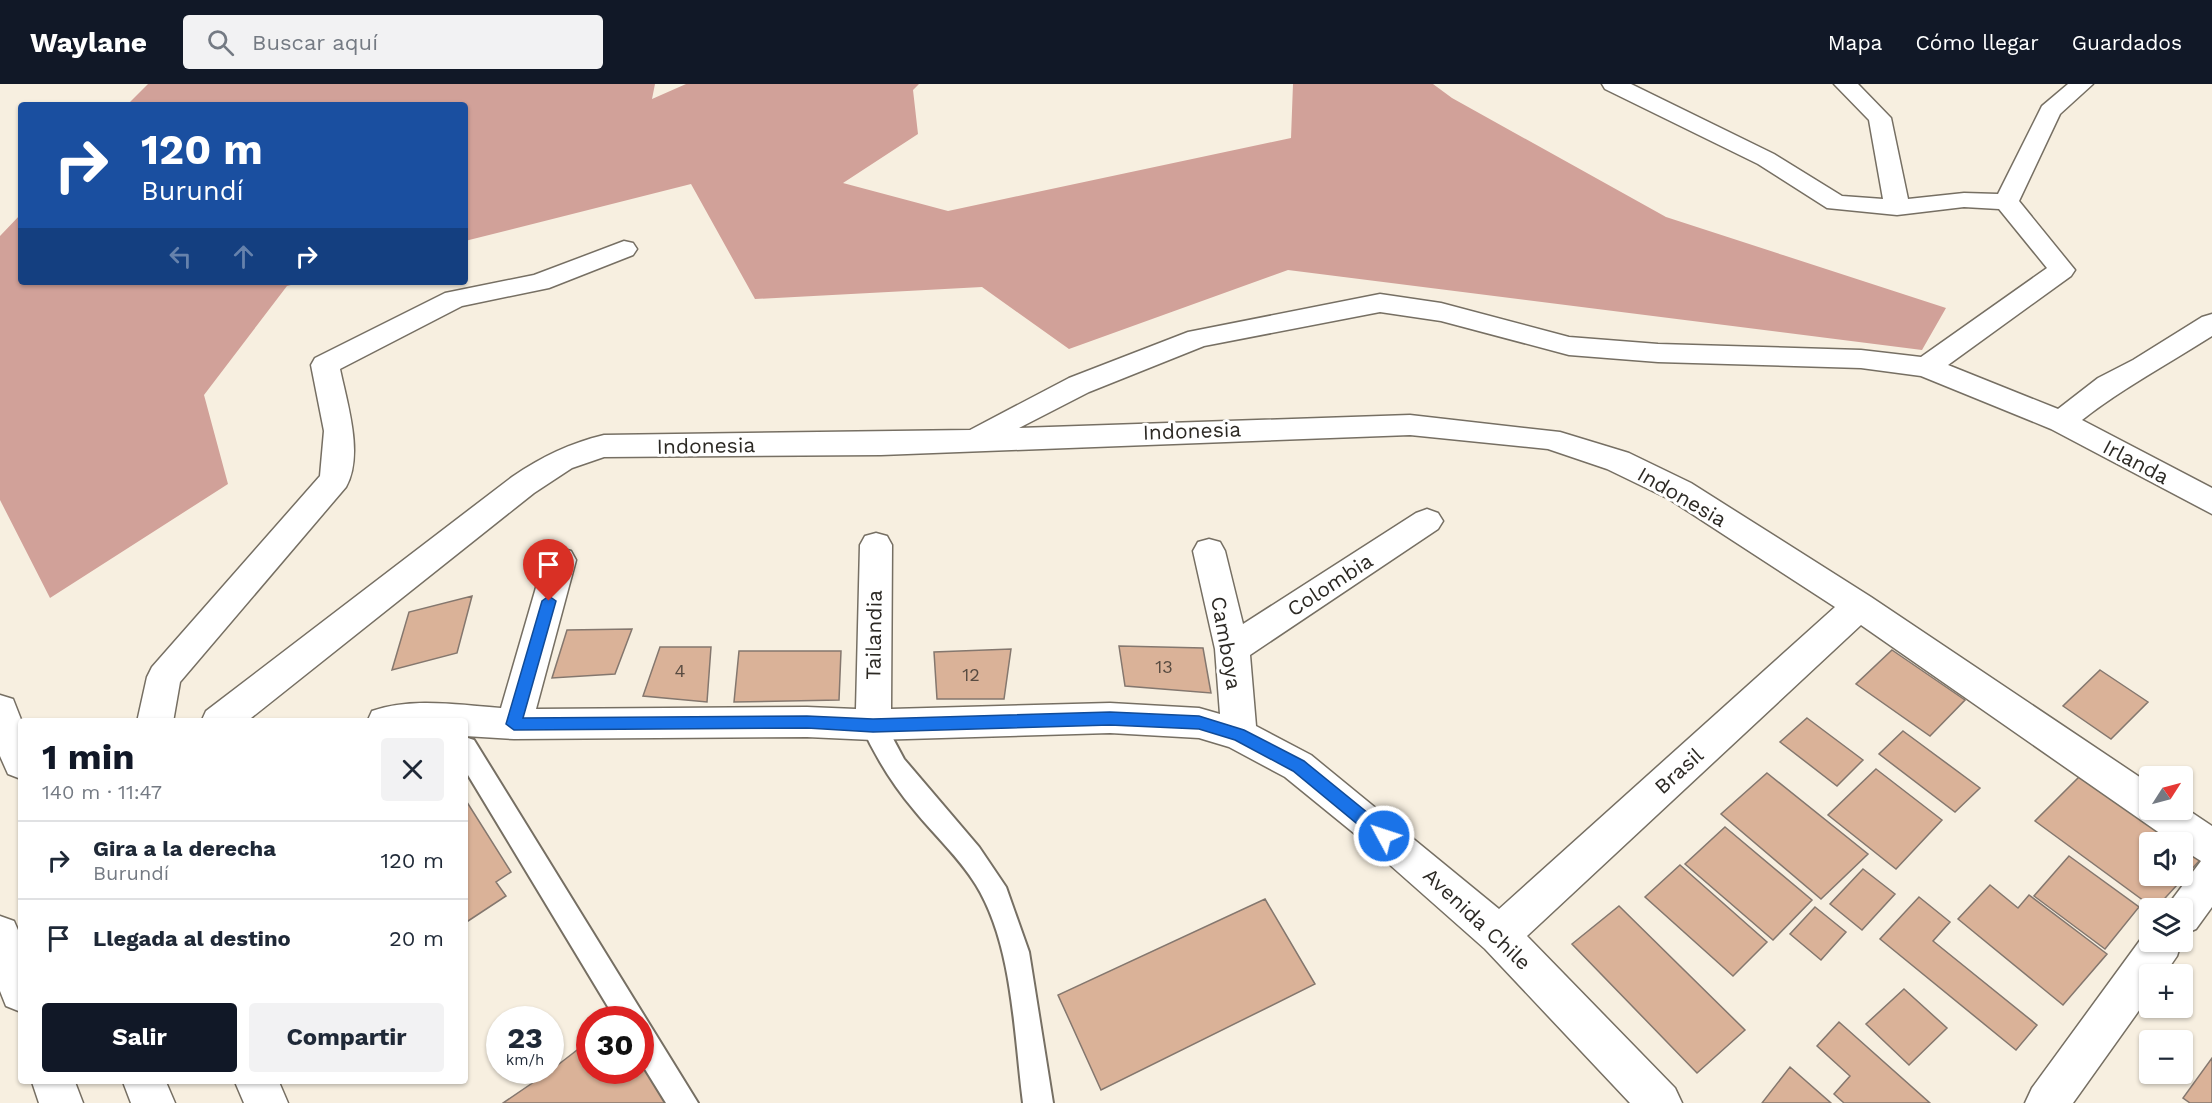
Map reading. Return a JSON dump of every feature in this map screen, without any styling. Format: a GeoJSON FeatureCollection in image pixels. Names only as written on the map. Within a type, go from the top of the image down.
{"type":"FeatureCollection","features":[{"type":"Feature","properties":{"kind":"street"},"geometry":{"type":"LineString","coordinates":[[1613,84],[1766,159],[1836,202],[1897,208],[1964,200],[2006,202],[2062,270],[1926,366]]}},
{"type":"Feature","properties":{"kind":"street"},"geometry":{"type":"LineString","coordinates":[[1845,84],[1880,118],[1897,208]]}},
{"type":"Feature","properties":{"kind":"street"},"geometry":{"type":"LineString","coordinates":[[2006,202],[2050,111],[2082,84]]}},
{"type":"Feature","properties":{"kind":"street"},"geometry":{"type":"LineString","coordinates":[[156,718],[164,677],[335,479],[339,431],[325,365],[454,299],[540,282],[624,249]]}},
{"type":"Feature","properties":{"kind":"street","name":"Irlanda"},"geometry":{"type":"LineString","coordinates":[[972,440],[1079,385],[1198,338],[1380,303],[1441,312],[1569,346],[1658,353],[1862,359],[1926,366],[2061,422],[2212,502]]}},
{"type":"Feature","properties":{"kind":"street"},"geometry":{"type":"LineString","coordinates":[[2061,422],[2108,385],[2143,367],[2203,328]]}},
{"type":"Feature","properties":{"kind":"street","name":"Indonesia"},"geometry":{"type":"LineString","coordinates":[[224,718],[499,502],[542,471],[584,449],[604,446],[881,444],[1410,425],[1549,439],[1618,461],[1680,491],[1859,606],[2139,797]]}},
{"type":"Feature","properties":{"kind":"street","name":"Colombia"},"geometry":{"type":"LineString","coordinates":[[1232,650],[1427,521]]}},
{"type":"Feature","properties":{"kind":"street","name":"Tailandia"},"geometry":{"type":"LineString","coordinates":[[873,725],[876,545]]}},
{"type":"Feature","properties":{"kind":"street","name":"Camboya"},"geometry":{"type":"LineString","coordinates":[[1209,551],[1232,650],[1239,735]]}},
{"type":"Feature","properties":{"kind":"street"},"geometry":{"type":"LineString","coordinates":[[514,724],[560,560]]}},
{"type":"Feature","properties":{"kind":"street","name":"Brasil"},"geometry":{"type":"LineString","coordinates":[[1499,935],[1859,606]]}},
{"type":"Feature","properties":{"kind":"street","name":"Avenida Chile"},"geometry":{"type":"LineString","coordinates":[[468,729],[514,724],[807,722],[873,725],[1110,718],[1199,723],[1239,735],[1298,766],[1499,935],[1660,1103]]}},
{"type":"Feature","properties":{"kind":"street"},"geometry":{"type":"LineString","coordinates":[[9,721],[18,752]]}},
{"type":"Feature","properties":{"kind":"street"},"geometry":{"type":"LineString","coordinates":[[2171,820],[2212,848]]}},
{"type":"Feature","properties":{"kind":"street"},"geometry":{"type":"LineString","coordinates":[[2193,901],[2212,875]]}},
{"type":"Feature","properties":{"kind":"street"},"geometry":{"type":"LineString","coordinates":[[0,935],[18,984]]}},
{"type":"Feature","properties":{"kind":"street"},"geometry":{"type":"LineString","coordinates":[[2047,1103],[2156,952]]}},
{"type":"Feature","properties":{"kind":"street"},"geometry":{"type":"LineString","coordinates":[[55,1084],[62,1103]]}},
{"type":"Feature","properties":{"kind":"street"},"geometry":{"type":"LineString","coordinates":[[146,1084],[153,1103]]}},
{"type":"Feature","properties":{"kind":"street"},"geometry":{"type":"LineString","coordinates":[[258,1084],[266,1103]]}},
{"type":"Feature","properties":{"kind":"lane"},"geometry":{"type":"LineString","coordinates":[[873,725],[884,753],[909,789],[985,875],[1004,915],[1014,945],[1038,1103]]}},
{"type":"Feature","properties":{"kind":"lane"},"geometry":{"type":"LineString","coordinates":[[468,753],[623,1006]]}},
{"type":"Feature","properties":{"kind":"lane"},"geometry":{"type":"LineString","coordinates":[[654,1055],[684,1103]]}},
{"type":"Feature","properties":{"kind":"shaded area"},"geometry":{"type":"Polygon","coordinates":[[[148,84],[655,84],[652,99],[686,84],[919,84],[913,90],[918,134],[843,183],[948,211],[1291,138],[1293,84],[1433,84],[1452,98],[1666,217],[1946,308],[1922,350],[1288,270],[1069,349],[982,287],[755,299],[691,184],[468,240],[468,102],[130,102],[148,84]]]}},
{"type":"Feature","properties":{"kind":"shaded area"},"geometry":{"type":"Polygon","coordinates":[[[18,217],[18,285],[291,285],[287,286],[204,395],[228,484],[50,598],[0,500],[0,236],[18,217]]]}},
{"type":"Feature","properties":{"kind":"building"},"geometry":{"type":"Polygon","coordinates":[[[472,596],[457,653],[392,670],[409,612],[472,596]]]}},
{"type":"Feature","properties":{"kind":"building"},"geometry":{"type":"Polygon","coordinates":[[[632,629],[615,674],[552,678],[567,630],[632,629]]]}},
{"type":"Feature","properties":{"kind":"building"},"geometry":{"type":"Polygon","coordinates":[[[1119,646],[1203,648],[1211,693],[1125,686],[1119,646]]]}},
{"type":"Feature","properties":{"kind":"building"},"geometry":{"type":"Polygon","coordinates":[[[660,647],[711,647],[707,702],[643,696],[660,647]]]}},
{"type":"Feature","properties":{"kind":"building"},"geometry":{"type":"Polygon","coordinates":[[[1011,649],[1004,699],[937,699],[934,652],[1011,649]]]}},
{"type":"Feature","properties":{"kind":"building"},"geometry":{"type":"Polygon","coordinates":[[[1892,650],[1965,700],[1930,736],[1856,684],[1892,650]]]}},
{"type":"Feature","properties":{"kind":"building"},"geometry":{"type":"Polygon","coordinates":[[[739,651],[841,651],[839,700],[734,702],[739,651]]]}},
{"type":"Feature","properties":{"kind":"building"},"geometry":{"type":"Polygon","coordinates":[[[2100,670],[2148,702],[2111,739],[2063,706],[2100,670]]]}},
{"type":"Feature","properties":{"kind":"building"},"geometry":{"type":"Polygon","coordinates":[[[1807,718],[1863,760],[1837,786],[1780,742],[1807,718]]]}},
{"type":"Feature","properties":{"kind":"building"},"geometry":{"type":"Polygon","coordinates":[[[1903,731],[1980,788],[1955,812],[1879,754],[1903,731]]]}},
{"type":"Feature","properties":{"kind":"building"},"geometry":{"type":"Polygon","coordinates":[[[1876,769],[1942,820],[1896,869],[1828,815],[1876,769]]]}},
{"type":"Feature","properties":{"kind":"building"},"geometry":{"type":"Polygon","coordinates":[[[1767,773],[1868,854],[1821,899],[1721,814],[1767,773]]]}},
{"type":"Feature","properties":{"kind":"building"},"geometry":{"type":"Polygon","coordinates":[[[2081,775],[2139,817],[2139,820],[2144,820],[2161,832],[2139,832],[2139,886],[2176,886],[2165,898],[2140,898],[2035,821],[2081,775]]]}},
{"type":"Feature","properties":{"kind":"building"},"geometry":{"type":"Polygon","coordinates":[[[468,804],[511,872],[496,882],[506,896],[468,921],[468,804]]]}},
{"type":"Feature","properties":{"kind":"building"},"geometry":{"type":"Polygon","coordinates":[[[1725,827],[1812,900],[1773,940],[1685,864],[1725,827]]]}},
{"type":"Feature","properties":{"kind":"building"},"geometry":{"type":"Polygon","coordinates":[[[2193,855],[2200,860],[2193,868],[2193,855]]]}},
{"type":"Feature","properties":{"kind":"building"},"geometry":{"type":"Polygon","coordinates":[[[2069,856],[2139,907],[2105,949],[2034,896],[2069,856]]]}},
{"type":"Feature","properties":{"kind":"building"},"geometry":{"type":"Polygon","coordinates":[[[1680,865],[1767,942],[1733,976],[1645,897],[1680,865]]]}},
{"type":"Feature","properties":{"kind":"building"},"geometry":{"type":"Polygon","coordinates":[[[1863,869],[1895,894],[1862,930],[1830,904],[1863,869]]]}},
{"type":"Feature","properties":{"kind":"building"},"geometry":{"type":"Polygon","coordinates":[[[1990,885],[2018,908],[2029,895],[2107,954],[2063,1005],[1958,919],[1990,885]]]}},
{"type":"Feature","properties":{"kind":"building"},"geometry":{"type":"Polygon","coordinates":[[[1919,897],[1950,922],[1933,941],[2037,1025],[2016,1050],[1880,939],[1919,897]]]}},
{"type":"Feature","properties":{"kind":"building"},"geometry":{"type":"Polygon","coordinates":[[[1265,899],[1315,984],[1101,1090],[1058,995],[1265,899]]]}},
{"type":"Feature","properties":{"kind":"building"},"geometry":{"type":"Polygon","coordinates":[[[1619,906],[1745,1030],[1697,1073],[1572,944],[1619,906]]]}},
{"type":"Feature","properties":{"kind":"building"},"geometry":{"type":"Polygon","coordinates":[[[1815,907],[1846,932],[1821,960],[1790,934],[1815,907]]]}},
{"type":"Feature","properties":{"kind":"building"},"geometry":{"type":"Polygon","coordinates":[[[1904,989],[1947,1028],[1909,1065],[1866,1024],[1904,989]]]}},
{"type":"Feature","properties":{"kind":"building"},"geometry":{"type":"Polygon","coordinates":[[[1839,1022],[1930,1103],[1844,1103],[1834,1094],[1850,1076],[1817,1046],[1839,1022]]]}},
{"type":"Feature","properties":{"kind":"building"},"geometry":{"type":"Polygon","coordinates":[[[576,1051],[576,1084],[654,1084],[666,1103],[503,1103],[531,1084],[564,1084],[564,1060],[576,1051]]]}},
{"type":"Feature","properties":{"kind":"building"},"geometry":{"type":"Polygon","coordinates":[[[2212,1058],[2212,1103],[2190,1103],[2183,1098],[2212,1058]]]}},
{"type":"Feature","properties":{"kind":"building"},"geometry":{"type":"Polygon","coordinates":[[[1790,1067],[1831,1103],[1762,1103],[1790,1067]]]}},
{"type":"Feature","properties":{"kind":"route"},"geometry":{"type":"LineString","coordinates":[[549,601],[514,724],[807,722],[873,725],[1110,718],[1199,723],[1239,735],[1298,766],[1384,836]]}}]}
